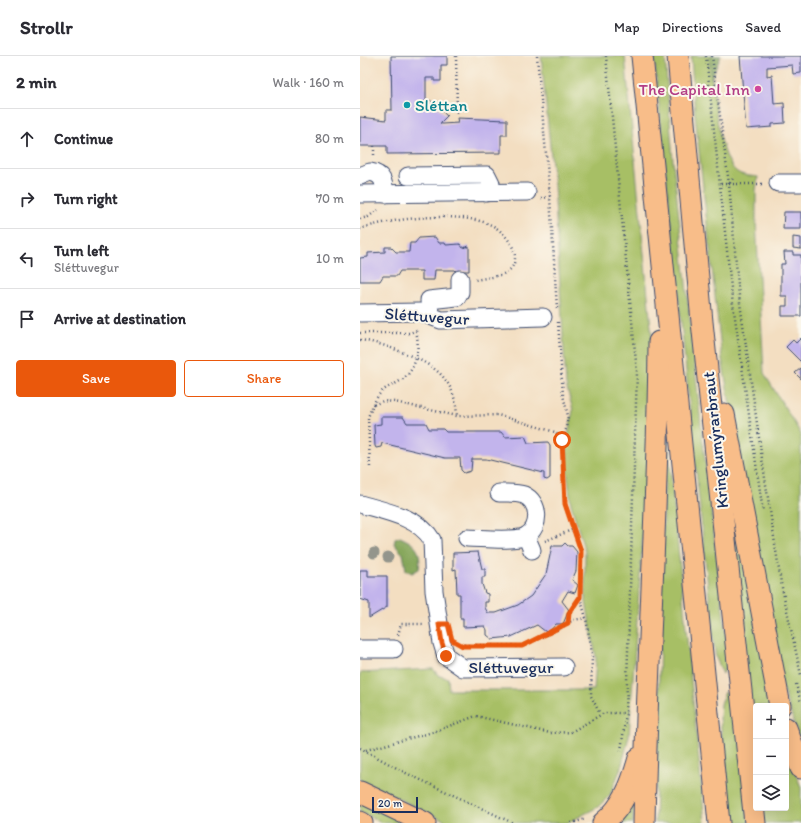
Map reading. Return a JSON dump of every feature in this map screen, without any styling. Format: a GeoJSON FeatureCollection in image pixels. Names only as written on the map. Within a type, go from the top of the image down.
{"type":"FeatureCollection","features":[{"type":"Feature","properties":{"kind":"main road","name":"Kringlumýrarbraut"},"geometry":{"type":"LineString","coordinates":[[642,56],[719,823]]}},
{"type":"Feature","properties":{"kind":"main road","name":"Kringlumýrarbraut"},"geometry":{"type":"LineString","coordinates":[[678,56],[702,322],[755,823]]}},
{"type":"Feature","properties":{"kind":"main road"},"geometry":{"type":"LineString","coordinates":[[644,823],[658,426],[660,235]]}},
{"type":"Feature","properties":{"kind":"main road"},"geometry":{"type":"LineString","coordinates":[[702,322],[725,418],[779,703]]}},
{"type":"Feature","properties":{"kind":"main road"},"geometry":{"type":"LineString","coordinates":[[789,736],[801,768]]}},
{"type":"Feature","properties":{"kind":"main road"},"geometry":{"type":"LineString","coordinates":[[603,823],[622,803],[628,791],[640,753],[646,743]]}},
{"type":"Feature","properties":{"kind":"main road"},"geometry":{"type":"LineString","coordinates":[[360,792],[425,823]]}},
{"type":"Feature","properties":{"kind":"street"},"geometry":{"type":"LineString","coordinates":[[360,176],[370,172],[379,175],[384,182],[385,194]]}},
{"type":"Feature","properties":{"kind":"street"},"geometry":{"type":"LineString","coordinates":[[408,176],[487,175],[492,183],[486,193]]}},
{"type":"Feature","properties":{"kind":"street"},"geometry":{"type":"LineString","coordinates":[[778,183],[801,183]]}},
{"type":"Feature","properties":{"kind":"street"},"geometry":{"type":"LineString","coordinates":[[360,194],[527,192]]}},
{"type":"Feature","properties":{"kind":"street"},"geometry":{"type":"LineString","coordinates":[[430,316],[430,300],[457,298],[460,292],[460,281]]}},
{"type":"Feature","properties":{"kind":"street","name":"Sléttuvegur"},"geometry":{"type":"LineString","coordinates":[[360,313],[420,312],[442,320],[543,317]]}},
{"type":"Feature","properties":{"kind":"street"},"geometry":{"type":"LineString","coordinates":[[467,538],[519,538],[530,544],[531,531],[537,519],[537,512],[533,502],[529,498],[518,493],[499,493]]}},
{"type":"Feature","properties":{"kind":"street","name":"Sléttuvegur"},"geometry":{"type":"LineString","coordinates":[[360,504],[390,513],[416,524],[428,534],[432,540],[434,591],[442,643],[446,656],[463,668],[564,667]]}},
{"type":"Feature","properties":{"kind":"street"},"geometry":{"type":"LineString","coordinates":[[360,649],[394,649]]}},
{"type":"Feature","properties":{"kind":"path"},"geometry":{"type":"LineString","coordinates":[[456,56],[457,114]]}},
{"type":"Feature","properties":{"kind":"path"},"geometry":{"type":"LineString","coordinates":[[537,56],[550,197],[563,395],[568,416],[566,429],[562,440],[565,504],[581,551],[580,597],[586,618],[592,654],[591,696],[600,714]]}},
{"type":"Feature","properties":{"kind":"path"},"geometry":{"type":"LineString","coordinates":[[606,56],[637,372],[626,713],[621,755]]}},
{"type":"Feature","properties":{"kind":"path"},"geometry":{"type":"LineString","coordinates":[[706,56],[732,297],[764,519]]}},
{"type":"Feature","properties":{"kind":"path"},"geometry":{"type":"LineString","coordinates":[[712,56],[729,184],[739,296],[761,452],[781,583],[801,675]]}},
{"type":"Feature","properties":{"kind":"path"},"geometry":{"type":"LineString","coordinates":[[729,184],[734,177]]}},
{"type":"Feature","properties":{"kind":"path"},"geometry":{"type":"LineString","coordinates":[[721,184],[778,183]]}},
{"type":"Feature","properties":{"kind":"path"},"geometry":{"type":"LineString","coordinates":[[360,229],[386,222],[425,218],[458,218],[490,224],[502,233],[511,243],[515,252],[513,263],[506,272],[460,281]]}},
{"type":"Feature","properties":{"kind":"path"},"geometry":{"type":"LineString","coordinates":[[370,467],[368,417],[373,405],[385,388],[407,375],[415,358],[418,341],[416,331]]}},
{"type":"Feature","properties":{"kind":"path"},"geometry":{"type":"LineString","coordinates":[[360,340],[386,346],[431,366],[446,380],[454,397],[457,416]]}},
{"type":"Feature","properties":{"kind":"path"},"geometry":{"type":"LineString","coordinates":[[373,405],[383,401],[395,402],[457,416],[498,415],[555,432],[562,440]]}},
{"type":"Feature","properties":{"kind":"path"},"geometry":{"type":"LineString","coordinates":[[530,544],[574,529]]}},
{"type":"Feature","properties":{"kind":"path"},"geometry":{"type":"LineString","coordinates":[[568,623],[569,613],[580,597]]}},
{"type":"Feature","properties":{"kind":"path"},"geometry":{"type":"LineString","coordinates":[[457,644],[463,646],[522,646],[573,620],[586,618]]}},
{"type":"Feature","properties":{"kind":"path"},"geometry":{"type":"LineString","coordinates":[[394,649],[401,624],[439,624]]}},
{"type":"Feature","properties":{"kind":"path"},"geometry":{"type":"LineString","coordinates":[[794,680],[801,703]]}},
{"type":"Feature","properties":{"kind":"path"},"geometry":{"type":"LineString","coordinates":[[366,750],[433,732],[476,716],[550,733],[561,734],[571,732],[600,714],[626,713]]}},
{"type":"Feature","properties":{"kind":"path"},"geometry":{"type":"LineString","coordinates":[[360,748],[406,773],[513,823]]}},
{"type":"Feature","properties":{"kind":"green space"},"geometry":{"type":"Polygon","coordinates":[[[541,56],[625,56],[652,338],[652,401],[629,736],[621,768],[610,795],[598,807],[567,823],[450,823],[360,780],[360,673],[433,669],[439,676],[448,678],[449,690],[594,690],[596,658],[585,596],[585,552],[571,504],[567,470],[567,441],[573,410],[566,385],[554,185],[541,56]]]}},
{"type":"Feature","properties":{"kind":"green space"},"geometry":{"type":"Polygon","coordinates":[[[654,56],[665,56],[673,161],[703,443],[729,661],[723,674],[716,658],[714,646],[654,56]]]}},
{"type":"Feature","properties":{"kind":"green space"},"geometry":{"type":"Polygon","coordinates":[[[691,56],[710,56],[712,82],[720,135],[730,164],[739,173],[747,176],[758,177],[756,190],[756,220],[764,373],[801,434],[801,745],[789,708],[789,703],[787,703],[782,686],[761,581],[722,359],[695,115],[691,56]]]}},
{"type":"Feature","properties":{"kind":"green space"},"geometry":{"type":"Polygon","coordinates":[[[710,56],[721,56],[711,79],[710,56]]]}},
{"type":"Feature","properties":{"kind":"green space"},"geometry":{"type":"Polygon","coordinates":[[[666,424],[705,823],[655,823],[666,424]]]}},
{"type":"Feature","properties":{"kind":"green space"},"geometry":{"type":"Polygon","coordinates":[[[720,429],[771,703],[753,703],[753,735],[720,429]]]}},
{"type":"Feature","properties":{"kind":"green space"},"geometry":{"type":"Polygon","coordinates":[[[400,537],[414,545],[419,553],[419,569],[412,573],[406,570],[403,554],[394,544],[395,539],[400,537]]]}},
{"type":"Feature","properties":{"kind":"green space"},"geometry":{"type":"Polygon","coordinates":[[[725,692],[731,700],[738,716],[749,823],[730,823],[720,717],[721,704],[725,692]]]}},
{"type":"Feature","properties":{"kind":"green space"},"geometry":{"type":"Polygon","coordinates":[[[789,757],[801,787],[801,823],[762,823],[761,811],[789,811],[789,757]]]}},
{"type":"Feature","properties":{"kind":"green space"},"geometry":{"type":"Polygon","coordinates":[[[634,794],[633,823],[616,823],[634,794]]]}},
{"type":"Feature","properties":{"kind":"green space"},"geometry":{"type":"Polygon","coordinates":[[[360,801],[404,823],[383,823],[360,812],[360,801]]]}},
{"type":"Feature","properties":{"kind":"building","name":"Sléttan"},"geometry":{"type":"Polygon","coordinates":[[[391,56],[447,56],[447,65],[441,65],[441,81],[434,81],[434,78],[426,78],[426,102],[422,102],[422,104],[424,106],[430,100],[447,116],[440,123],[442,124],[458,123],[457,118],[507,120],[507,135],[501,135],[501,153],[387,154],[387,146],[360,146],[360,117],[386,120],[386,110],[392,110],[391,56]]]}},
{"type":"Feature","properties":{"kind":"building","name":"The Capital Inn"},"geometry":{"type":"Polygon","coordinates":[[[740,56],[801,56],[801,73],[793,74],[792,65],[767,67],[767,76],[772,75],[774,104],[784,103],[785,123],[772,124],[772,127],[746,129],[740,56]]]}},
{"type":"Feature","properties":{"kind":"building"},"geometry":{"type":"Polygon","coordinates":[[[784,212],[801,212],[801,229],[783,229],[784,212]]]}},
{"type":"Feature","properties":{"kind":"building"},"geometry":{"type":"Polygon","coordinates":[[[435,237],[439,243],[445,243],[446,245],[460,244],[463,248],[469,246],[469,271],[460,271],[460,275],[455,270],[435,270],[434,280],[422,280],[422,271],[400,271],[397,276],[383,276],[380,281],[360,281],[360,258],[368,257],[368,253],[385,252],[385,247],[391,247],[396,252],[409,252],[410,243],[415,243],[419,238],[435,237]]]}},
{"type":"Feature","properties":{"kind":"building"},"geometry":{"type":"Polygon","coordinates":[[[793,237],[801,238],[801,249],[793,248],[793,237]]]}},
{"type":"Feature","properties":{"kind":"building"},"geometry":{"type":"Polygon","coordinates":[[[784,252],[793,252],[793,255],[801,255],[801,316],[782,316],[782,306],[787,306],[787,296],[781,296],[781,264],[785,264],[784,252]]]}},
{"type":"Feature","properties":{"kind":"building"},"geometry":{"type":"Polygon","coordinates":[[[801,338],[801,362],[786,347],[793,340],[796,343],[801,338]]]}},
{"type":"Feature","properties":{"kind":"building"},"geometry":{"type":"Polygon","coordinates":[[[801,368],[801,379],[795,373],[801,368]]]}},
{"type":"Feature","properties":{"kind":"building"},"geometry":{"type":"Polygon","coordinates":[[[381,417],[403,417],[407,423],[426,423],[429,429],[443,429],[446,432],[501,432],[505,437],[525,436],[528,443],[548,442],[550,445],[550,478],[547,480],[544,479],[544,473],[486,459],[472,459],[471,471],[464,473],[461,470],[460,458],[445,458],[382,443],[381,447],[376,448],[374,425],[381,424],[381,417]]]}},
{"type":"Feature","properties":{"kind":"building"},"geometry":{"type":"Polygon","coordinates":[[[565,543],[568,546],[572,546],[577,552],[576,571],[572,580],[578,585],[575,593],[568,591],[562,601],[569,610],[563,624],[556,624],[549,632],[546,632],[537,625],[511,637],[492,639],[487,635],[485,626],[463,627],[463,618],[460,618],[460,594],[457,594],[456,569],[453,570],[453,553],[478,552],[482,569],[485,569],[485,577],[482,577],[482,584],[485,593],[488,594],[488,602],[485,602],[485,608],[488,613],[496,613],[518,605],[531,596],[546,574],[552,546],[562,546],[565,543]]]}},
{"type":"Feature","properties":{"kind":"building"},"geometry":{"type":"Polygon","coordinates":[[[360,570],[368,570],[368,576],[387,576],[387,607],[369,618],[369,602],[360,599],[360,570]]]}},
{"type":"Feature","properties":{"kind":"place","name":"The Capital Inn"},"geometry":{"type":"Point","coordinates":[758,89]}},
{"type":"Feature","properties":{"kind":"place","name":"Sléttan"},"geometry":{"type":"Point","coordinates":[407,105]}},
{"type":"Feature","properties":{"kind":"route"},"geometry":{"type":"LineString","coordinates":[[446,656],[439,624],[448,624],[450,637],[452,640],[463,646],[522,646],[568,623],[569,613],[580,597],[581,551],[565,504],[562,440]]}}]}
